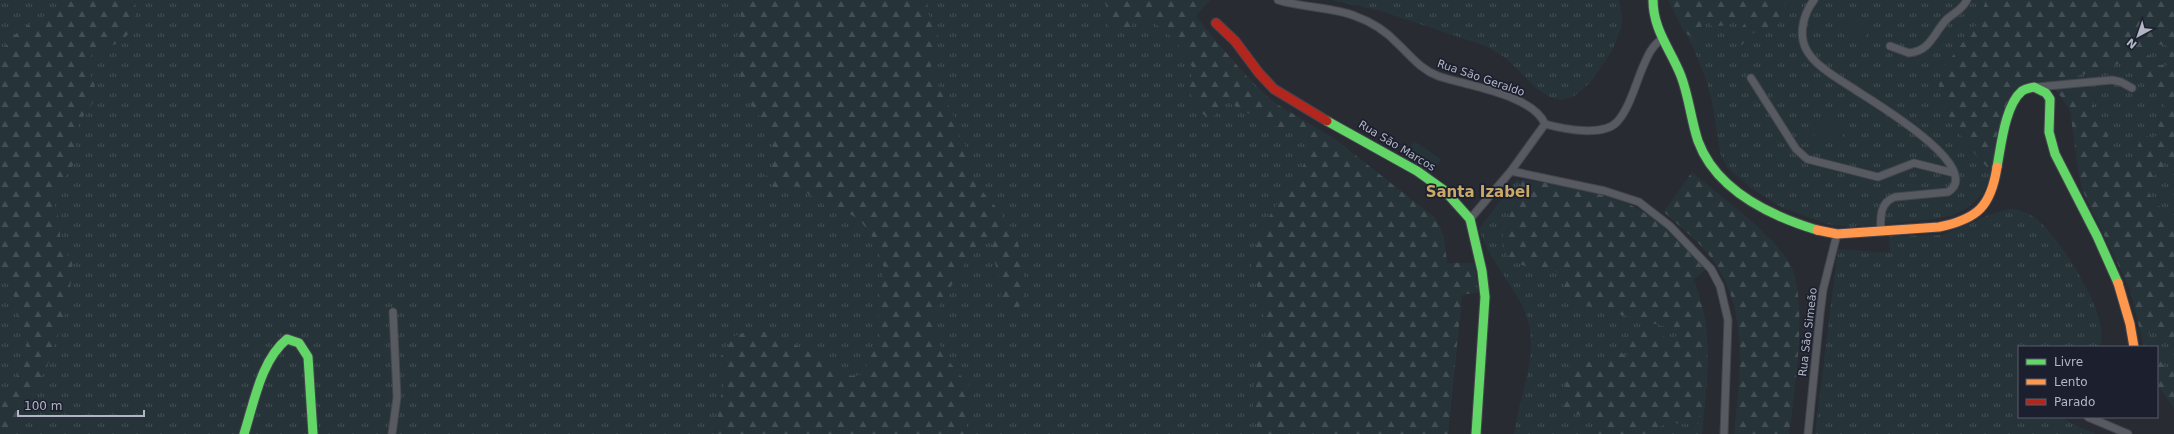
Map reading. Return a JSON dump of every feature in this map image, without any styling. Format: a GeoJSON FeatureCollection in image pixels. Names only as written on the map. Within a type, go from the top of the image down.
{"type":"FeatureCollection","features":[{"type":"Feature","properties":{"kind":"street","name":"Rua São Geraldo"},"geometry":{"type":"LineString","coordinates":[[1278,0],[1320,10],[1347,13],[1361,18],[1389,35],[1423,68],[1438,76],[1502,95],[1528,106],[1538,113],[1546,124]]}},
{"type":"Feature","properties":{"kind":"street"},"geometry":{"type":"LineString","coordinates":[[1653,0],[1654,21],[1686,89],[1698,139],[1706,159],[1713,168],[1734,187],[1783,217],[1812,229],[1837,234],[1940,227],[1959,222],[1987,201],[1995,183],[2000,142],[2009,114],[2021,93],[2029,88],[2112,80],[2121,82],[2132,88]]}},
{"type":"Feature","properties":{"kind":"street"},"geometry":{"type":"LineString","coordinates":[[1814,0],[1806,14],[1802,31],[1804,44],[1810,55],[1845,83],[1924,137],[1950,165],[1954,173],[1954,182],[1951,190],[1948,192],[1896,197],[1888,200],[1881,212],[1881,231]]}},
{"type":"Feature","properties":{"kind":"street"},"geometry":{"type":"LineString","coordinates":[[1890,46],[1909,53],[1928,46],[1944,24],[1961,9],[1966,0]]}},
{"type":"Feature","properties":{"kind":"street","name":"Rua São Marcos"},"geometry":{"type":"LineString","coordinates":[[1216,24],[1240,47],[1258,74],[1267,84],[1281,95],[1417,171],[1445,191],[1470,219],[1482,271],[1485,297],[1476,434]]}},
{"type":"Feature","properties":{"kind":"street"},"geometry":{"type":"LineString","coordinates":[[1470,219],[1511,171],[1546,124],[1584,130],[1604,129],[1613,125],[1625,110],[1651,49],[1662,39]]}},
{"type":"Feature","properties":{"kind":"street"},"geometry":{"type":"LineString","coordinates":[[1751,78],[1796,149],[1807,159],[1872,177],[1886,175],[1914,162],[1954,173]]}},
{"type":"Feature","properties":{"kind":"street"},"geometry":{"type":"LineString","coordinates":[[2036,88],[2045,92],[2050,99],[2048,122],[2053,151],[2116,277],[2128,307],[2134,346]]}},
{"type":"Feature","properties":{"kind":"street"},"geometry":{"type":"LineString","coordinates":[[1511,171],[1606,191],[1639,202],[1670,226],[1711,269],[1720,286],[1728,320],[1724,434]]}},
{"type":"Feature","properties":{"kind":"street","name":"Rua São Simeão"},"geometry":{"type":"LineString","coordinates":[[1808,434],[1823,290],[1837,234]]}},
{"type":"Feature","properties":{"kind":"street"},"geometry":{"type":"LineString","coordinates":[[392,434],[396,410],[398,373],[393,312]]}},
{"type":"Feature","properties":{"kind":"street"},"geometry":{"type":"LineString","coordinates":[[244,434],[267,369],[279,345],[285,340],[290,339],[302,347],[308,357],[313,434]]}},
{"type":"Feature","properties":{"kind":"street"},"geometry":{"type":"LineString","coordinates":[[2090,418],[2128,434]]}},
{"type":"Feature","properties":{"kind":"green space"},"geometry":{"type":"Polygon","coordinates":[[[0,0],[1210,0],[1195,16],[1230,58],[1271,101],[1336,140],[1435,218],[1442,231],[1447,263],[1474,263],[1478,292],[1462,295],[1448,434],[0,434],[0,0]]]}},
{"type":"Feature","properties":{"kind":"green space"},"geometry":{"type":"Polygon","coordinates":[[[73,0],[135,0],[134,21],[132,29],[122,40],[114,45],[95,50],[86,63],[95,86],[94,101],[80,121],[75,138],[76,150],[74,164],[55,192],[55,205],[60,223],[60,236],[64,251],[72,261],[73,272],[64,318],[47,367],[17,415],[12,432],[13,434],[0,434],[0,406],[23,366],[27,343],[19,320],[12,288],[0,273],[0,54],[12,37],[28,25],[73,0]]]}},
{"type":"Feature","properties":{"kind":"green space"},"geometry":{"type":"Polygon","coordinates":[[[740,0],[927,0],[928,13],[938,36],[931,66],[941,92],[959,125],[960,141],[965,144],[972,173],[978,186],[998,209],[1016,236],[1021,253],[1024,281],[1023,298],[1018,309],[1015,312],[1006,311],[1000,304],[1001,288],[991,239],[972,252],[934,314],[935,335],[947,359],[974,392],[974,399],[966,409],[967,434],[717,434],[718,407],[724,385],[721,356],[734,336],[754,329],[775,335],[830,362],[847,375],[855,376],[860,375],[865,369],[871,353],[879,342],[881,326],[878,315],[878,307],[884,268],[874,239],[860,220],[848,213],[826,206],[797,186],[782,189],[776,188],[766,176],[775,160],[775,151],[764,124],[745,95],[740,84],[741,67],[737,37],[741,17],[740,0]]]}},
{"type":"Feature","properties":{"kind":"green space"},"geometry":{"type":"Polygon","coordinates":[[[1105,0],[1210,0],[1195,16],[1253,84],[1275,103],[1336,140],[1430,214],[1435,219],[1441,230],[1445,243],[1447,263],[1474,263],[1478,292],[1462,295],[1448,434],[1319,434],[1313,431],[1305,434],[1290,431],[1282,434],[1252,434],[1257,426],[1253,407],[1254,381],[1258,360],[1266,341],[1266,331],[1261,294],[1252,275],[1251,257],[1264,225],[1285,191],[1300,173],[1304,165],[1306,144],[1303,138],[1292,130],[1273,126],[1227,102],[1213,117],[1207,118],[1201,112],[1189,92],[1193,69],[1189,60],[1178,44],[1156,24],[1138,17],[1129,29],[1120,28],[1107,33],[1109,20],[1105,0]]]}},
{"type":"Feature","properties":{"kind":"green space"},"geometry":{"type":"Polygon","coordinates":[[[1332,0],[1619,0],[1622,17],[1621,27],[1613,49],[1591,82],[1573,97],[1560,100],[1550,97],[1537,89],[1506,58],[1486,46],[1381,11],[1332,0]]]}},
{"type":"Feature","properties":{"kind":"green space"},"geometry":{"type":"Polygon","coordinates":[[[1668,0],[2174,0],[2174,408],[2158,385],[2158,346],[2144,346],[2130,289],[2082,189],[2070,109],[2051,84],[2033,80],[2024,84],[2017,90],[2004,113],[1996,138],[1990,181],[1982,194],[1967,208],[1953,215],[1934,219],[1850,227],[1827,224],[1783,208],[1751,188],[1727,167],[1720,153],[1712,101],[1706,79],[1693,47],[1668,0]]]}},
{"type":"Feature","properties":{"kind":"green space"},"geometry":{"type":"Polygon","coordinates":[[[1668,0],[1787,0],[1774,29],[1756,32],[1749,36],[1743,44],[1738,46],[1737,34],[1745,23],[1743,18],[1734,17],[1726,25],[1713,27],[1706,20],[1701,27],[1702,37],[1698,41],[1684,32],[1668,0]]]}},
{"type":"Feature","properties":{"kind":"green space"},"geometry":{"type":"Polygon","coordinates":[[[1986,0],[2174,0],[2174,159],[2160,157],[2158,159],[2163,163],[2164,170],[2154,176],[2149,187],[2149,192],[2152,200],[2165,210],[2174,233],[2174,338],[2168,337],[2158,328],[2153,328],[2147,336],[2141,334],[2130,289],[2082,189],[2070,109],[2055,88],[2084,88],[2102,120],[2116,158],[2121,161],[2130,161],[2134,159],[2141,137],[2140,131],[2151,139],[2158,134],[2159,128],[2156,118],[2163,112],[2164,109],[2164,104],[2159,90],[2139,80],[2134,71],[2120,63],[2096,71],[2047,82],[2028,82],[2019,87],[2005,108],[1994,149],[1992,172],[1973,152],[1950,119],[1941,94],[1938,80],[1945,66],[1979,21],[1986,0]],[[2154,44],[2147,48],[2147,54],[2159,65],[2167,66],[2171,49],[2165,45],[2154,44]]]}},
{"type":"Feature","properties":{"kind":"green space"},"geometry":{"type":"Polygon","coordinates":[[[1846,18],[1869,29],[1862,43],[1839,32],[1846,18]]]}},
{"type":"Feature","properties":{"kind":"green space"},"geometry":{"type":"Polygon","coordinates":[[[1817,119],[1845,124],[1842,141],[1814,137],[1817,119]]]}},
{"type":"Feature","properties":{"kind":"green space"},"geometry":{"type":"Polygon","coordinates":[[[1414,141],[1441,159],[1430,177],[1402,159],[1414,141]]]}},
{"type":"Feature","properties":{"kind":"green space"},"geometry":{"type":"Polygon","coordinates":[[[1692,172],[1759,228],[1771,240],[1790,264],[1796,280],[1799,300],[1797,372],[1789,434],[1734,434],[1740,366],[1740,344],[1732,300],[1724,279],[1707,252],[1664,212],[1692,172]]]}},
{"type":"Feature","properties":{"kind":"green space"},"geometry":{"type":"Polygon","coordinates":[[[1516,180],[1584,190],[1610,197],[1635,207],[1657,222],[1678,240],[1705,270],[1693,279],[1700,299],[1707,337],[1708,356],[1702,434],[1514,434],[1525,385],[1530,352],[1528,319],[1516,294],[1487,249],[1479,229],[1516,180]]]}},
{"type":"Feature","properties":{"kind":"green space"},"geometry":{"type":"Polygon","coordinates":[[[1522,180],[1587,190],[1624,202],[1647,214],[1658,222],[1688,250],[1705,270],[1693,279],[1704,312],[1708,345],[1704,413],[1699,416],[1698,424],[1671,423],[1661,426],[1650,434],[1597,434],[1596,423],[1588,417],[1563,410],[1562,401],[1571,361],[1579,359],[1591,363],[1600,363],[1609,358],[1617,349],[1627,357],[1631,328],[1643,327],[1665,337],[1671,338],[1677,336],[1678,330],[1573,302],[1561,278],[1555,270],[1548,267],[1528,267],[1517,263],[1510,258],[1505,252],[1502,238],[1522,180]]]}},
{"type":"Feature","properties":{"kind":"green space"},"geometry":{"type":"Polygon","coordinates":[[[2012,209],[2028,214],[2039,221],[2059,245],[2082,281],[2092,300],[2099,319],[2102,335],[2099,346],[2018,346],[2018,418],[2061,418],[2095,434],[1815,434],[1838,249],[1890,253],[1889,236],[1943,235],[1989,215],[2012,209]]]}},
{"type":"Feature","properties":{"kind":"green space"},"geometry":{"type":"Polygon","coordinates":[[[2158,355],[2165,367],[2169,370],[2174,368],[2174,408],[2158,385],[2158,355]]]}},
{"type":"Feature","properties":{"kind":"traffic: fast"},"geometry":{"type":"LineString","coordinates":[[1653,0],[1659,30],[1681,76],[1698,141],[1706,158],[1718,174],[1731,187],[1747,199],[1782,217],[1817,230]]}},
{"type":"Feature","properties":{"kind":"traffic: fast"},"geometry":{"type":"LineString","coordinates":[[1997,167],[2002,137],[2011,106],[2016,97],[2022,91],[2034,87],[2046,93],[2050,99],[2049,132],[2055,154],[2097,236],[2118,283]]}},
{"type":"Feature","properties":{"kind":"traffic: fast"},"geometry":{"type":"LineString","coordinates":[[1327,121],[1417,171],[1445,191],[1470,219],[1482,271],[1485,297],[1476,434]]}},
{"type":"Feature","properties":{"kind":"traffic: fast"},"geometry":{"type":"LineString","coordinates":[[244,434],[255,396],[265,370],[278,348],[287,339],[299,343],[308,357],[313,434]]}},
{"type":"Feature","properties":{"kind":"traffic: slow"},"geometry":{"type":"LineString","coordinates":[[1817,230],[1837,234],[1939,227],[1964,220],[1980,209],[1986,201],[1991,192],[1997,167]]}},
{"type":"Feature","properties":{"kind":"traffic: slow"},"geometry":{"type":"LineString","coordinates":[[2118,283],[2130,324],[2134,346]]}},
{"type":"Feature","properties":{"kind":"traffic: jam"},"geometry":{"type":"LineString","coordinates":[[1216,23],[1235,41],[1259,73],[1274,89],[1327,121]]}},
{"type":"Feature","properties":{"kind":"district","name":"Santa Izabel"},"geometry":{"type":"Point","coordinates":[1478,192]}}]}
